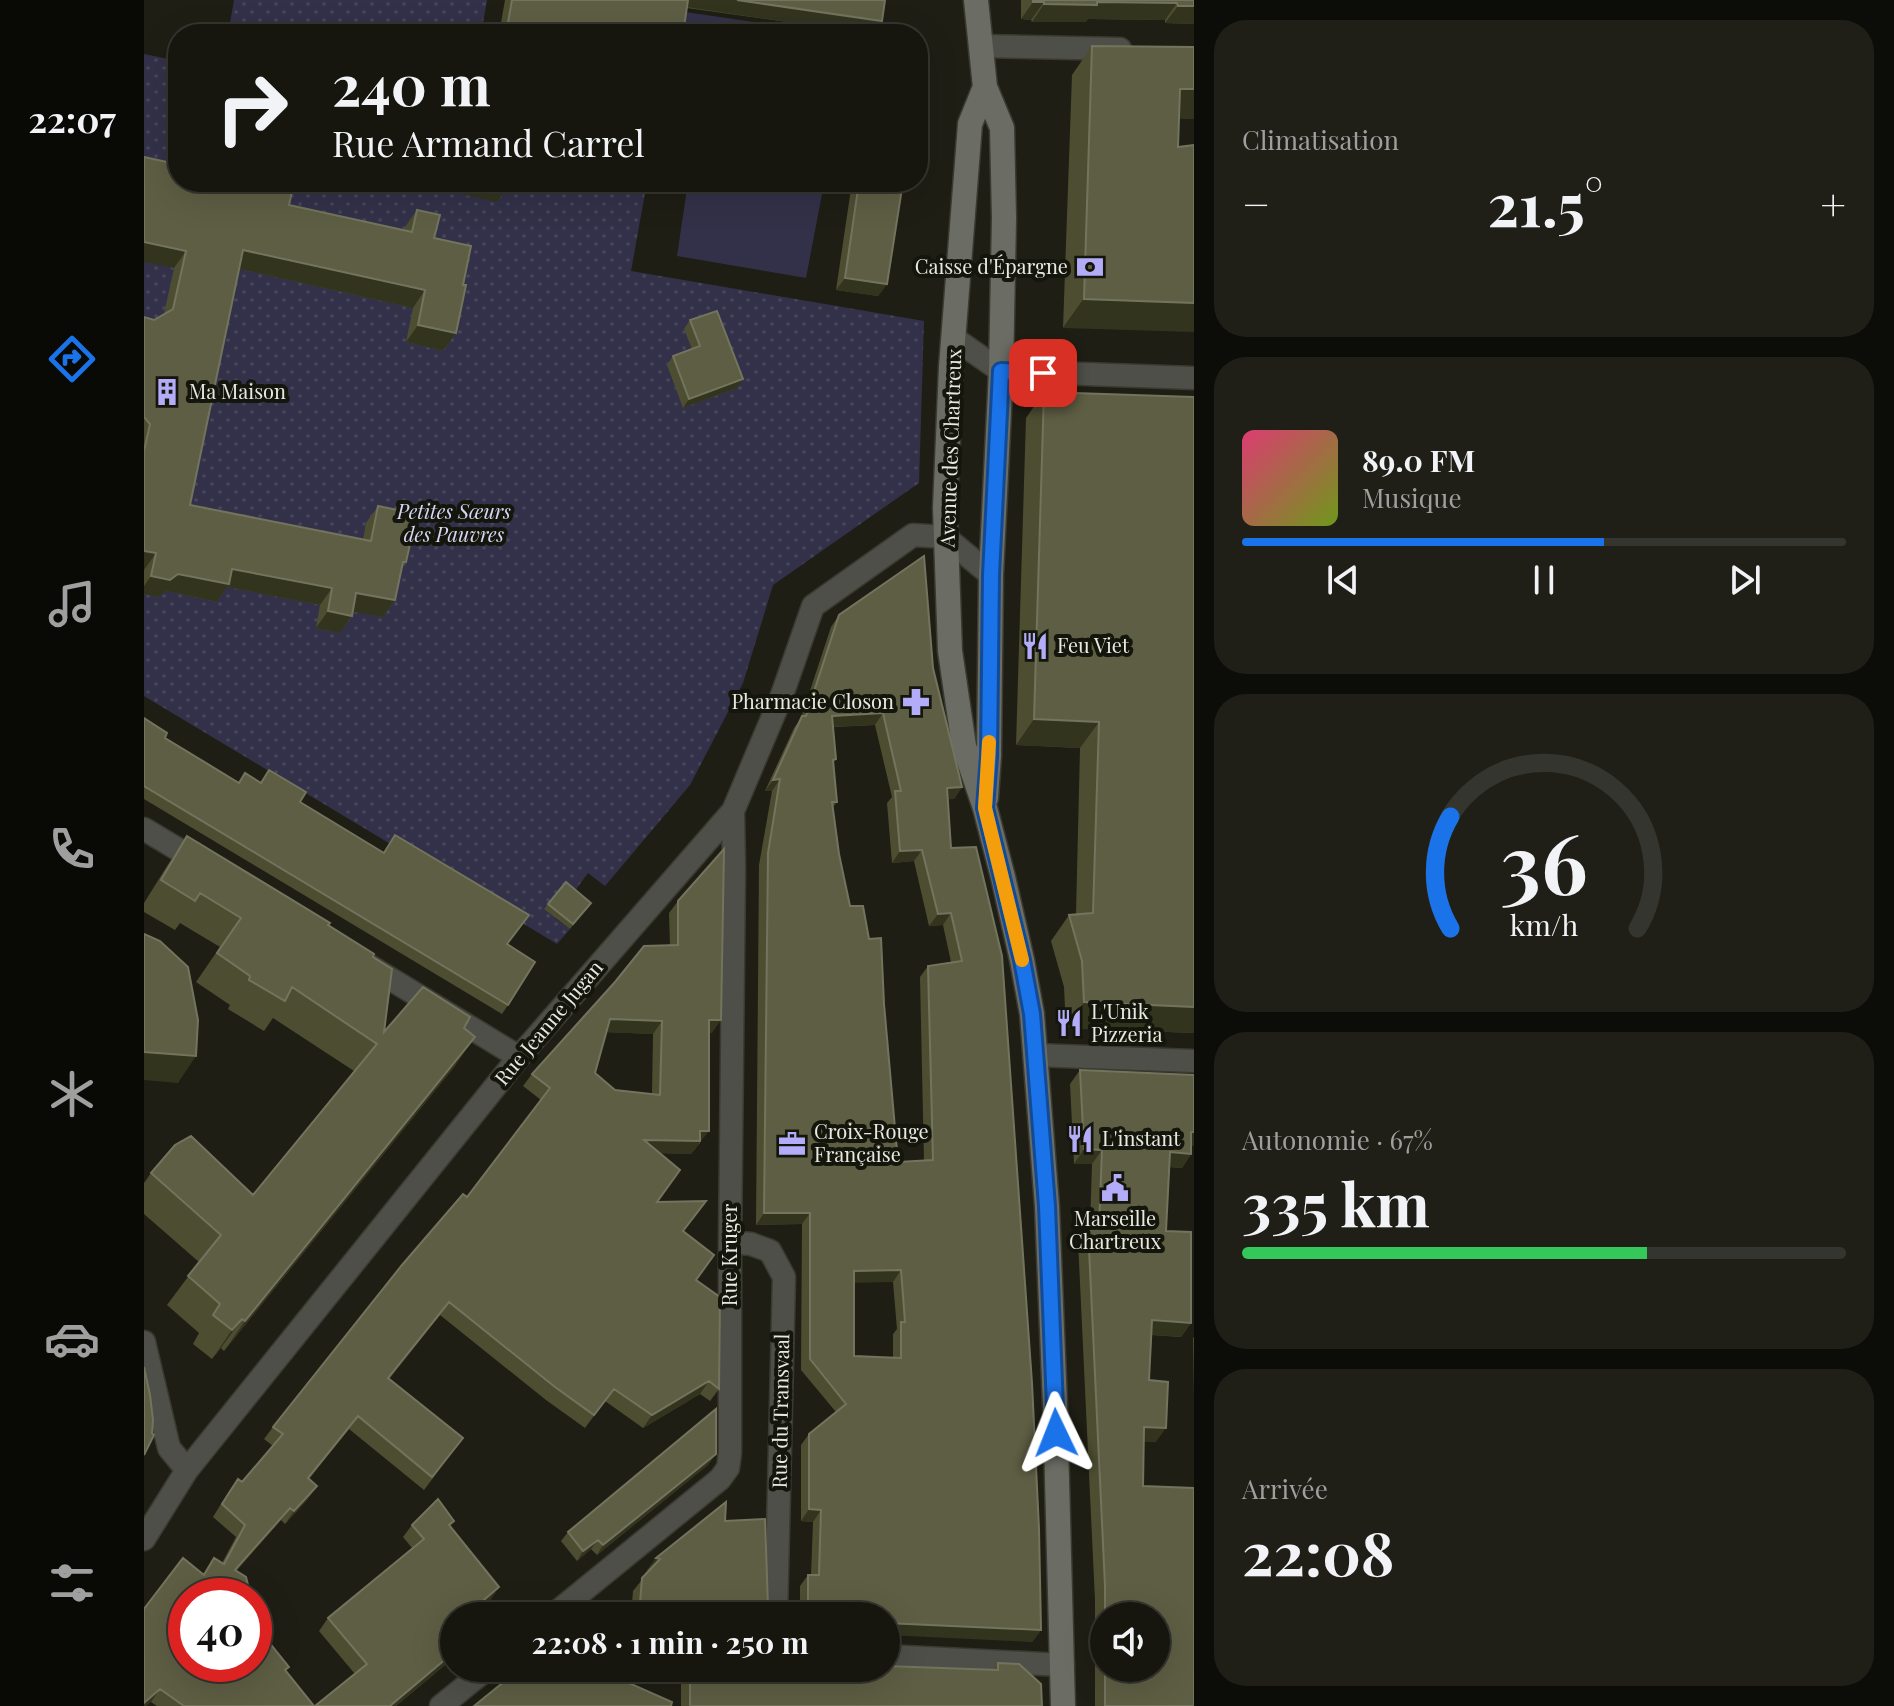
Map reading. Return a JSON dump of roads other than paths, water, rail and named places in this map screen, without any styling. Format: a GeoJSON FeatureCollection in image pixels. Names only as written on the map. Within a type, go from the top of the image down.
{"type":"FeatureCollection","features":[{"type":"Feature","properties":{"kind":"street","name":"Avenue des Chartreux"},"geometry":{"type":"LineString","coordinates":[[976,0],[985,87],[1002,128],[1004,218],[985,808]]}},
{"type":"Feature","properties":{"kind":"street"},"geometry":{"type":"LineString","coordinates":[[981,46],[1148,50]]}},
{"type":"Feature","properties":{"kind":"street","name":"Avenue des Chartreux"},"geometry":{"type":"LineString","coordinates":[[985,87],[970,124],[947,445],[945,537],[950,651],[964,746],[985,808],[1032,1014],[1047,1206],[1063,1706]]}},
{"type":"Feature","properties":{"kind":"street"},"geometry":{"type":"LineString","coordinates":[[955,339],[1001,371],[1194,378]]}},
{"type":"Feature","properties":{"kind":"street","name":"Rue Jeanne Jugan"},"geometry":{"type":"LineString","coordinates":[[144,1539],[187,1470],[519,1057],[733,811],[782,695],[813,606],[913,535],[945,537]]}},
{"type":"Feature","properties":{"kind":"street"},"geometry":{"type":"LineString","coordinates":[[945,537],[991,575]]}},
{"type":"Feature","properties":{"kind":"street","name":"Rue Kruger"},"geometry":{"type":"LineString","coordinates":[[569,1602],[720,1479],[728,1468],[733,811]]}},
{"type":"Feature","properties":{"kind":"street"},"geometry":{"type":"LineString","coordinates":[[144,829],[224,878]]}},
{"type":"Feature","properties":{"kind":"street"},"geometry":{"type":"LineString","coordinates":[[345,951],[519,1057]]}},
{"type":"Feature","properties":{"kind":"street"},"geometry":{"type":"LineString","coordinates":[[1035,1055],[1194,1061]]}},
{"type":"Feature","properties":{"kind":"street","name":"Rue du Transvaal"},"geometry":{"type":"LineString","coordinates":[[730,1242],[751,1244],[770,1251],[784,1277],[776,1602]]}},
{"type":"Feature","properties":{"kind":"street"},"geometry":{"type":"LineString","coordinates":[[144,1342],[169,1448],[187,1470]]}},
{"type":"Feature","properties":{"kind":"street"},"geometry":{"type":"LineString","coordinates":[[900,1657],[1063,1665]]}},
{"type":"Feature","properties":{"kind":"street"},"geometry":{"type":"LineString","coordinates":[[441,1706],[471,1682]]}},
{"type":"Feature","properties":{"kind":"place","name":"Caisse d'Épargne"},"geometry":{"type":"Point","coordinates":[1090,267]}},
{"type":"Feature","properties":{"kind":"place","name":"Ma Maison"},"geometry":{"type":"Point","coordinates":[167,392]}},
{"type":"Feature","properties":{"kind":"place","name":"Feu Viet"},"geometry":{"type":"Point","coordinates":[1035,646]}},
{"type":"Feature","properties":{"kind":"place","name":"Pharmacie Closon"},"geometry":{"type":"Point","coordinates":[916,702]}},
{"type":"Feature","properties":{"kind":"place","name":"L'Unik Pizzeria"},"geometry":{"type":"Point","coordinates":[1069,1023]}},
{"type":"Feature","properties":{"kind":"place","name":"L'instant"},"geometry":{"type":"Point","coordinates":[1080,1139]}},
{"type":"Feature","properties":{"kind":"place","name":"Croix-Rouge Française"},"geometry":{"type":"Point","coordinates":[792,1144]}},
{"type":"Feature","properties":{"kind":"place","name":"Marseille Chartreux"},"geometry":{"type":"Point","coordinates":[1115,1188]}},
{"type":"Feature","properties":{"kind":"park label","name":"Petites Sœurs des Pauvres"},"geometry":{"type":"Point","coordinates":[454,524]}}]}
